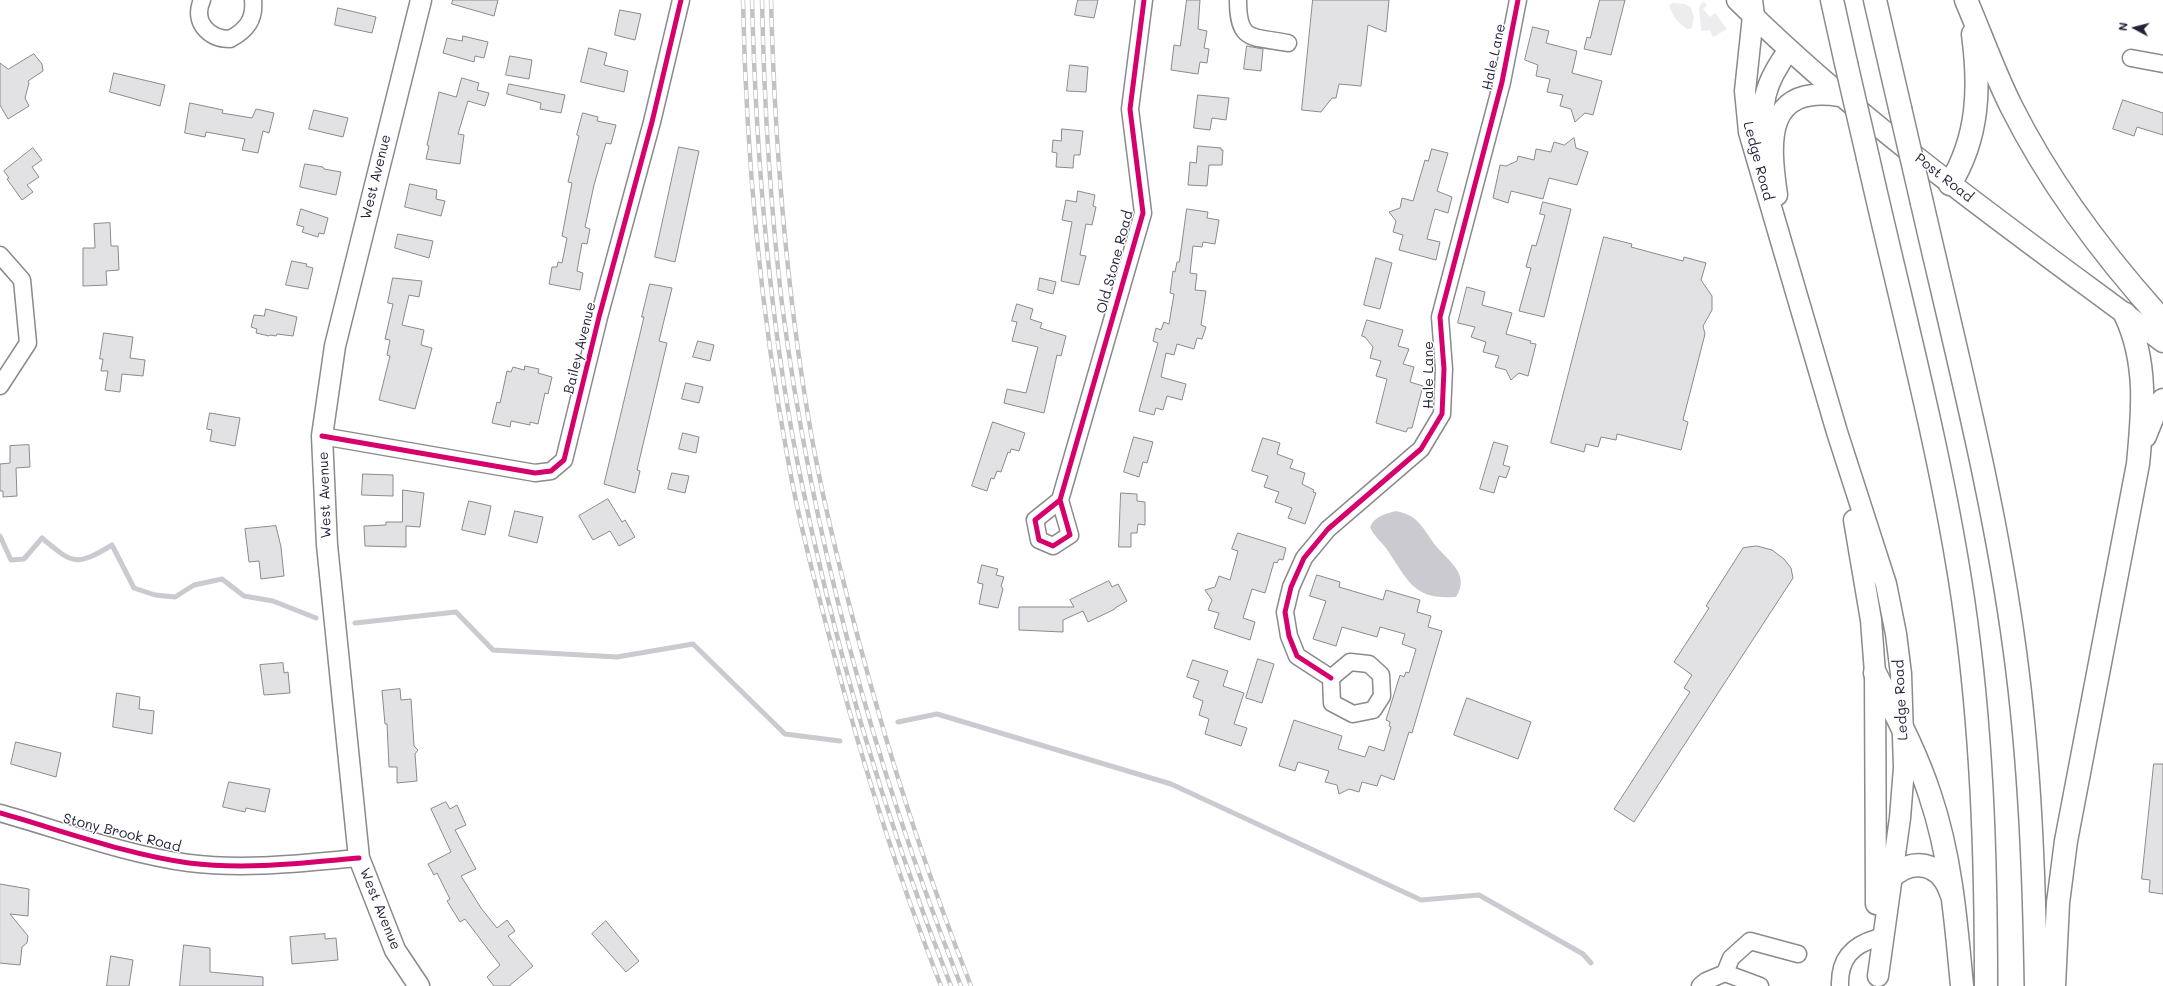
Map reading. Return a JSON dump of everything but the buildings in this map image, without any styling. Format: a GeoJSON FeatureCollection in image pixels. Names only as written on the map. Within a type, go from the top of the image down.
{"type":"FeatureCollection","features":[{"type":"Feature","properties":{"kind":"highway"},"geometry":{"type":"LineString","coordinates":[[1832,0],[1941,478],[1962,598],[1972,670],[1981,771],[1986,885],[1986,986]]}},
{"type":"Feature","properties":{"kind":"highway"},"geometry":{"type":"LineString","coordinates":[[1875,0],[1984,476],[1997,541],[2015,650],[2023,716],[2032,825],[2036,986]]}},
{"type":"Feature","properties":{"kind":"highway"},"geometry":{"type":"LineString","coordinates":[[1950,184],[1966,153],[1971,138],[1975,98],[1976,55],[1966,0]]}},
{"type":"Feature","properties":{"kind":"highway"},"geometry":{"type":"LineString","coordinates":[[1966,0],[2011,106],[2045,165],[2100,245],[2163,321]]}},
{"type":"Feature","properties":{"kind":"highway"},"geometry":{"type":"LineString","coordinates":[[2126,314],[2134,331],[2141,363],[2142,413],[2138,464]]}},
{"type":"Feature","properties":{"kind":"highway"},"geometry":{"type":"LineString","coordinates":[[2054,986],[2058,902],[2065,849],[2138,464],[2149,423],[2163,400]]}},
{"type":"Feature","properties":{"kind":"highway"},"geometry":{"type":"LineString","coordinates":[[1875,673],[1923,774],[1938,820],[1949,870],[1962,986]]}},
{"type":"Feature","properties":{"kind":"highway"},"geometry":{"type":"LineString","coordinates":[[1890,878],[1896,872],[1912,865],[1927,866],[1941,875],[1946,881],[1954,908]]}},
{"type":"Feature","properties":{"kind":"main road","name":"West Avenue"},"geometry":{"type":"LineString","coordinates":[[419,986],[395,950],[359,858],[327,545],[322,436],[335,346],[421,0]]}},
{"type":"Feature","properties":{"kind":"main road","name":"Post Road"},"geometry":{"type":"LineString","coordinates":[[1737,0],[1752,8],[1788,50],[1840,96],[1950,184],[2163,342]]}},
{"type":"Feature","properties":{"kind":"main road","name":"Ledge Road"},"geometry":{"type":"LineString","coordinates":[[1752,8],[1751,46],[1746,77],[1747,119],[1753,149],[1837,432],[1886,584],[1892,609],[1901,674],[1904,768],[1900,811],[1890,878],[1878,981]]}},
{"type":"Feature","properties":{"kind":"main road","name":"Ledge Road"},"geometry":{"type":"LineString","coordinates":[[1785,256],[1773,166],[1764,130],[1764,99],[1771,77],[1788,50]]}},
{"type":"Feature","properties":{"kind":"main road","name":"Ledge Road"},"geometry":{"type":"LineString","coordinates":[[1773,166],[1776,123],[1784,107],[1804,96],[1828,94],[1840,96]]}},
{"type":"Feature","properties":{"kind":"main road","name":"Ledge Road"},"geometry":{"type":"LineString","coordinates":[[1837,432],[1870,612],[1875,673],[1878,981]]}},
{"type":"Feature","properties":{"kind":"street"},"geometry":{"type":"LineString","coordinates":[[202,0],[198,13],[206,30],[214,37],[230,39],[246,28],[252,19],[253,0]]}},
{"type":"Feature","properties":{"kind":"street","name":"Bailey Avenue"},"geometry":{"type":"LineString","coordinates":[[322,436],[535,473],[551,471],[564,460],[599,317],[652,122],[681,0]]}},
{"type":"Feature","properties":{"kind":"street","name":"Old Stone Road"},"geometry":{"type":"LineString","coordinates":[[1060,500],[1143,213],[1130,109],[1144,0]]}},
{"type":"Feature","properties":{"kind":"street"},"geometry":{"type":"LineString","coordinates":[[1238,0],[1240,26],[1248,36],[1288,43]]}},
{"type":"Feature","properties":{"kind":"street","name":"Hale Lane"},"geometry":{"type":"LineString","coordinates":[[1331,678],[1297,656],[1289,636],[1285,612],[1291,587],[1304,558],[1328,529],[1421,449],[1442,414],[1444,369],[1440,317],[1502,82],[1518,0]]}},
{"type":"Feature","properties":{"kind":"street"},"geometry":{"type":"LineString","coordinates":[[2131,58],[2163,64]]}},
{"type":"Feature","properties":{"kind":"street"},"geometry":{"type":"LineString","coordinates":[[0,255],[22,280],[28,343],[0,386]]}},
{"type":"Feature","properties":{"kind":"street","name":"Stony Brook Road"},"geometry":{"type":"LineString","coordinates":[[0,813],[139,853],[189,863],[260,866],[359,858]]}},
{"type":"Feature","properties":{"kind":"street"},"geometry":{"type":"LineString","coordinates":[[1840,986],[1840,976],[1852,949],[1862,942],[1877,938]]}},
{"type":"Feature","properties":{"kind":"street"},"geometry":{"type":"LineString","coordinates":[[1706,984],[1726,973],[1731,958],[1750,941],[1798,954]]}},
{"type":"Feature","properties":{"kind":"street"},"geometry":{"type":"LineString","coordinates":[[1726,973],[1760,986]]}},
{"type":"Feature","properties":{"kind":"shaded area"},"geometry":{"type":"Polygon","coordinates":[[[1704,2],[1707,5],[1703,9],[1710,17],[1715,13],[1727,29],[1713,37],[1710,30],[1701,31],[1699,8],[1704,2]]]}},
{"type":"Feature","properties":{"kind":"shaded area"},"geometry":{"type":"Polygon","coordinates":[[[1672,3],[1685,4],[1691,8],[1694,17],[1692,28],[1688,29],[1676,19],[1669,6],[1672,3]]]}},
{"type":"Feature","properties":{"kind":"shaded area"},"geometry":{"type":"Polygon","coordinates":[[[1396,511],[1404,513],[1416,520],[1424,528],[1436,546],[1456,568],[1461,581],[1460,589],[1456,597],[1431,595],[1414,587],[1374,534],[1370,527],[1372,523],[1381,516],[1396,511]]]}},
{"type":"Feature","properties":{"kind":"waterway"},"geometry":{"type":"LineString","coordinates":[[0,536],[11,560],[24,559],[42,538],[61,553],[75,560],[90,557],[112,545],[134,588],[155,595],[175,597],[194,585],[222,579],[244,596],[273,601],[316,618]]}},
{"type":"Feature","properties":{"kind":"waterway"},"geometry":{"type":"LineString","coordinates":[[355,623],[456,612],[493,650],[617,657],[693,644],[785,734],[840,741]]}},
{"type":"Feature","properties":{"kind":"waterway"},"geometry":{"type":"LineString","coordinates":[[898,722],[937,714],[1171,784],[1421,900],[1479,895],[1583,954],[1591,963]]}},
{"type":"Feature","properties":{"kind":"railway"},"geometry":{"type":"LineString","coordinates":[[743,0],[747,115],[756,231],[762,288],[778,403],[792,483],[819,597],[867,773],[909,901],[941,986]]}},
{"type":"Feature","properties":{"kind":"railway"},"geometry":{"type":"LineString","coordinates":[[752,0],[760,173],[765,231],[778,346],[797,460],[826,594],[862,726],[904,857],[951,986]]}},
{"type":"Feature","properties":{"kind":"railway"},"geometry":{"type":"LineString","coordinates":[[762,0],[764,76],[774,228],[782,304],[795,391],[811,478],[829,565],[850,651],[874,736],[930,904],[961,986]]}},
{"type":"Feature","properties":{"kind":"railway"},"geometry":{"type":"LineString","coordinates":[[771,0],[779,172],[784,229],[797,342],[815,455],[846,593],[882,726],[909,814],[954,943],[971,986]]}},
{"type":"Feature","properties":{"kind":"cycle path"},"geometry":{"type":"LineString","coordinates":[[322,436],[535,473],[551,471],[564,460],[599,317],[652,122],[681,0]]}},
{"type":"Feature","properties":{"kind":"cycle path"},"geometry":{"type":"LineString","coordinates":[[1060,500],[1035,520],[1039,540],[1053,546],[1070,535],[1060,500],[1143,213],[1130,109],[1144,0]]}},
{"type":"Feature","properties":{"kind":"cycle path"},"geometry":{"type":"LineString","coordinates":[[1331,678],[1297,656],[1289,636],[1285,612],[1291,587],[1304,558],[1328,529],[1421,449],[1442,414],[1444,369],[1440,317],[1502,82],[1518,0]]}},
{"type":"Feature","properties":{"kind":"cycle path"},"geometry":{"type":"LineString","coordinates":[[0,813],[118,848],[189,863],[253,866],[359,858]]}}]}
